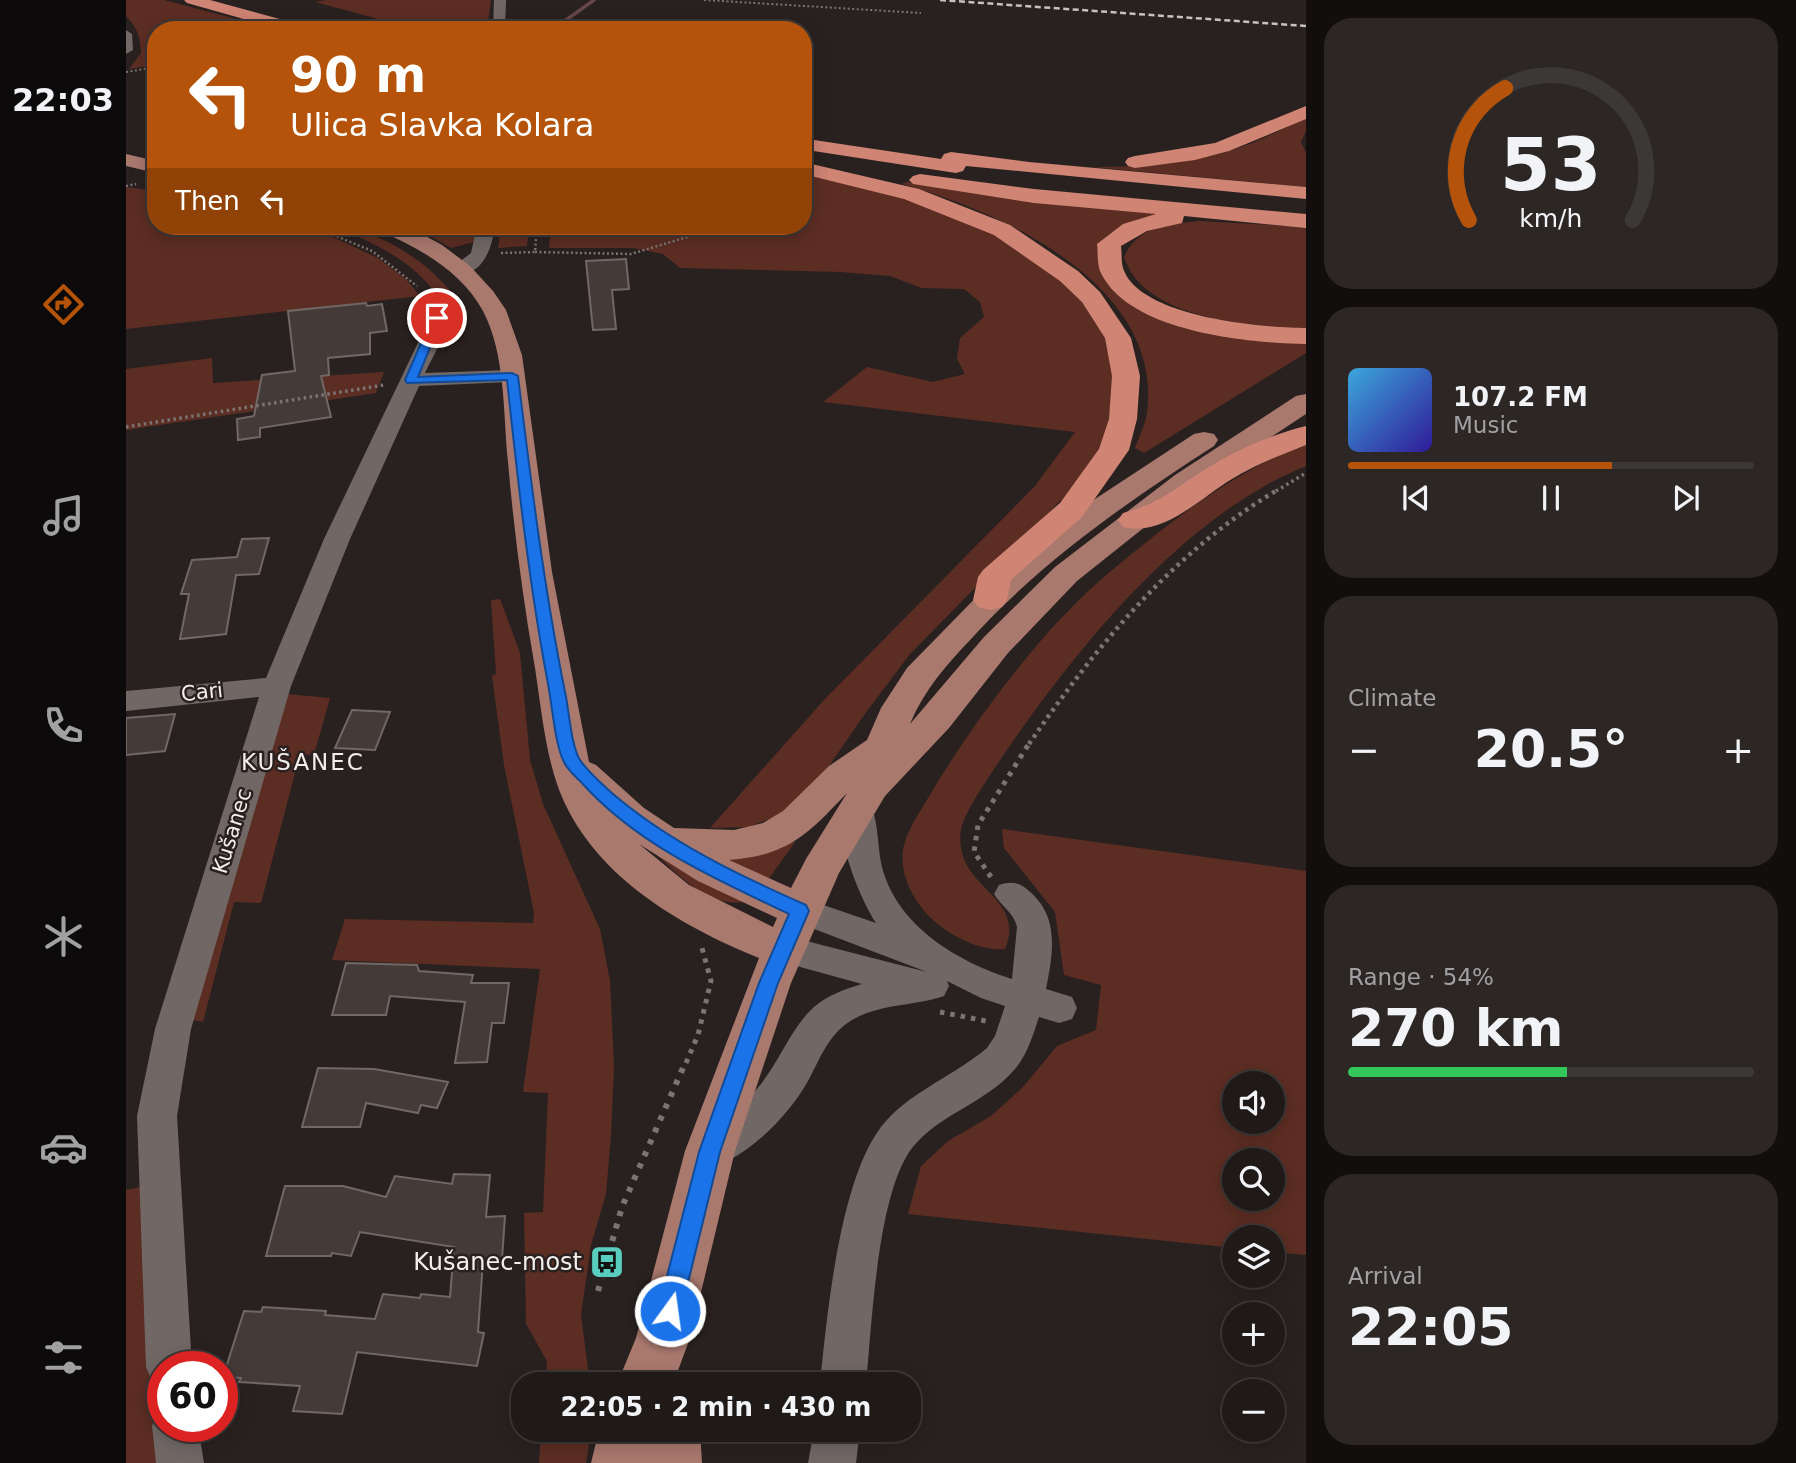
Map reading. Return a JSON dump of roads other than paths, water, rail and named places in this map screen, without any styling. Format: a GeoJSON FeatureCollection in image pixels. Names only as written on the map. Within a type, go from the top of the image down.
{"type":"FeatureCollection","features":[{"type":"Feature","properties":{"kind":"highway"},"geometry":{"type":"LineString","coordinates":[[191,0],[269,21]]}},
{"type":"Feature","properties":{"kind":"highway"},"geometry":{"type":"LineString","coordinates":[[228,0],[306,21]]}},
{"type":"Feature","properties":{"kind":"highway"},"geometry":{"type":"LineString","coordinates":[[846,142],[996,159],[1102,164],[1164,160],[1213,150],[1306,112]]}},
{"type":"Feature","properties":{"kind":"highway"},"geometry":{"type":"LineString","coordinates":[[812,137],[1029,168],[1306,193]]}},
{"type":"Feature","properties":{"kind":"highway"},"geometry":{"type":"LineString","coordinates":[[812,145],[972,169],[1306,201]]}},
{"type":"Feature","properties":{"kind":"highway"},"geometry":{"type":"LineString","coordinates":[[812,156],[1028,186],[1306,212]]}},
{"type":"Feature","properties":{"kind":"highway"},"geometry":{"type":"LineString","coordinates":[[812,167],[1034,196],[1306,223]]}},
{"type":"Feature","properties":{"kind":"highway"},"geometry":{"type":"LineString","coordinates":[[812,168],[911,194],[1002,230],[1069,276],[1091,297],[1118,338],[1126,376],[1123,419],[1114,450],[1071,510],[995,577],[990,600]]}},
{"type":"Feature","properties":{"kind":"highway"},"geometry":{"type":"LineString","coordinates":[[1306,223],[1208,217],[1143,223],[1124,231],[1109,244],[1107,258],[1111,271],[1123,286],[1172,315],[1205,326],[1247,335],[1306,337]]}},
{"type":"Feature","properties":{"kind":"highway"},"geometry":{"type":"LineString","coordinates":[[1134,520],[1159,514],[1222,472],[1252,456],[1306,435]]}},
{"type":"Feature","properties":{"kind":"main road"},"geometry":{"type":"LineString","coordinates":[[126,160],[147,165]]}},
{"type":"Feature","properties":{"kind":"main road"},"geometry":{"type":"LineString","coordinates":[[406,235],[459,269],[493,310],[510,348],[528,512],[549,653],[575,785],[604,832],[637,867],[667,892],[713,920],[792,930]]}},
{"type":"Feature","properties":{"kind":"main road"},"geometry":{"type":"LineString","coordinates":[[659,1369],[710,1152],[769,983],[820,870],[864,796],[881,748],[905,697],[922,672],[990,600],[1048,548],[1114,500],[1306,374]]}},
{"type":"Feature","properties":{"kind":"main road"},"geometry":{"type":"LineString","coordinates":[[864,796],[936,719],[996,645],[1066,574],[1185,481],[1306,402]]}},
{"type":"Feature","properties":{"kind":"main road"},"geometry":{"type":"LineString","coordinates":[[667,843],[739,845],[766,838],[790,826],[836,781],[881,748]]}},
{"type":"Feature","properties":{"kind":"main road"},"geometry":{"type":"LineString","coordinates":[[571,760],[597,789],[625,814],[667,843],[741,884],[792,930]]}},
{"type":"Feature","properties":{"kind":"main road"},"geometry":{"type":"LineString","coordinates":[[620,1463],[625,1442]]}},
{"type":"Feature","properties":{"kind":"main road"},"geometry":{"type":"LineString","coordinates":[[672,1442],[673,1463]]}},
{"type":"Feature","properties":{"kind":"street"},"geometry":{"type":"LineString","coordinates":[[499,21],[500,0]]}},
{"type":"Feature","properties":{"kind":"street"},"geometry":{"type":"LineString","coordinates":[[126,34],[126,50]]}},
{"type":"Feature","properties":{"kind":"street"},"geometry":{"type":"LineString","coordinates":[[459,269],[477,261],[482,254],[485,235]]}},
{"type":"Feature","properties":{"kind":"street","name":"Kušanec"},"geometry":{"type":"LineString","coordinates":[[168,1351],[157,1116],[173,1029],[277,685],[337,539],[436,324],[436,313],[428,299]]}},
{"type":"Feature","properties":{"kind":"street"},"geometry":{"type":"LineString","coordinates":[[411,380],[512,376]]}},
{"type":"Feature","properties":{"kind":"street","name":"Cari"},"geometry":{"type":"LineString","coordinates":[[126,701],[277,685]]}},
{"type":"Feature","properties":{"kind":"street"},"geometry":{"type":"LineString","coordinates":[[864,796],[861,846],[875,895],[930,984]]}},
{"type":"Feature","properties":{"kind":"street"},"geometry":{"type":"LineString","coordinates":[[845,1372],[860,1252],[873,1183],[891,1146],[922,1113],[1002,1059],[1024,1007],[1035,940],[1030,914],[1011,894]]}},
{"type":"Feature","properties":{"kind":"street"},"geometry":{"type":"LineString","coordinates":[[792,930],[930,984],[1024,1007]]}},
{"type":"Feature","properties":{"kind":"street"},"geometry":{"type":"LineString","coordinates":[[710,1152],[743,1130],[771,1103],[792,1073],[810,1036],[835,1012],[877,995],[930,984]]}},
{"type":"Feature","properties":{"kind":"street"},"geometry":{"type":"LineString","coordinates":[[177,1442],[180,1463]]}},
{"type":"Feature","properties":{"kind":"street"},"geometry":{"type":"LineString","coordinates":[[832,1463],[835,1442]]}},
{"type":"Feature","properties":{"kind":"waterway"},"geometry":{"type":"LineString","coordinates":[[565,21],[594,0]]}},
{"type":"Feature","properties":{"kind":"railway"},"geometry":{"type":"LineString","coordinates":[[940,0],[1306,26]]}},
{"type":"Feature","properties":{"kind":"place","name":"Kušanec-most"},"geometry":{"type":"Point","coordinates":[607,1262]}},
{"type":"Feature","properties":{"kind":"district","name":"KUŠANEC"},"geometry":{"type":"Point","coordinates":[303,762]}}]}
